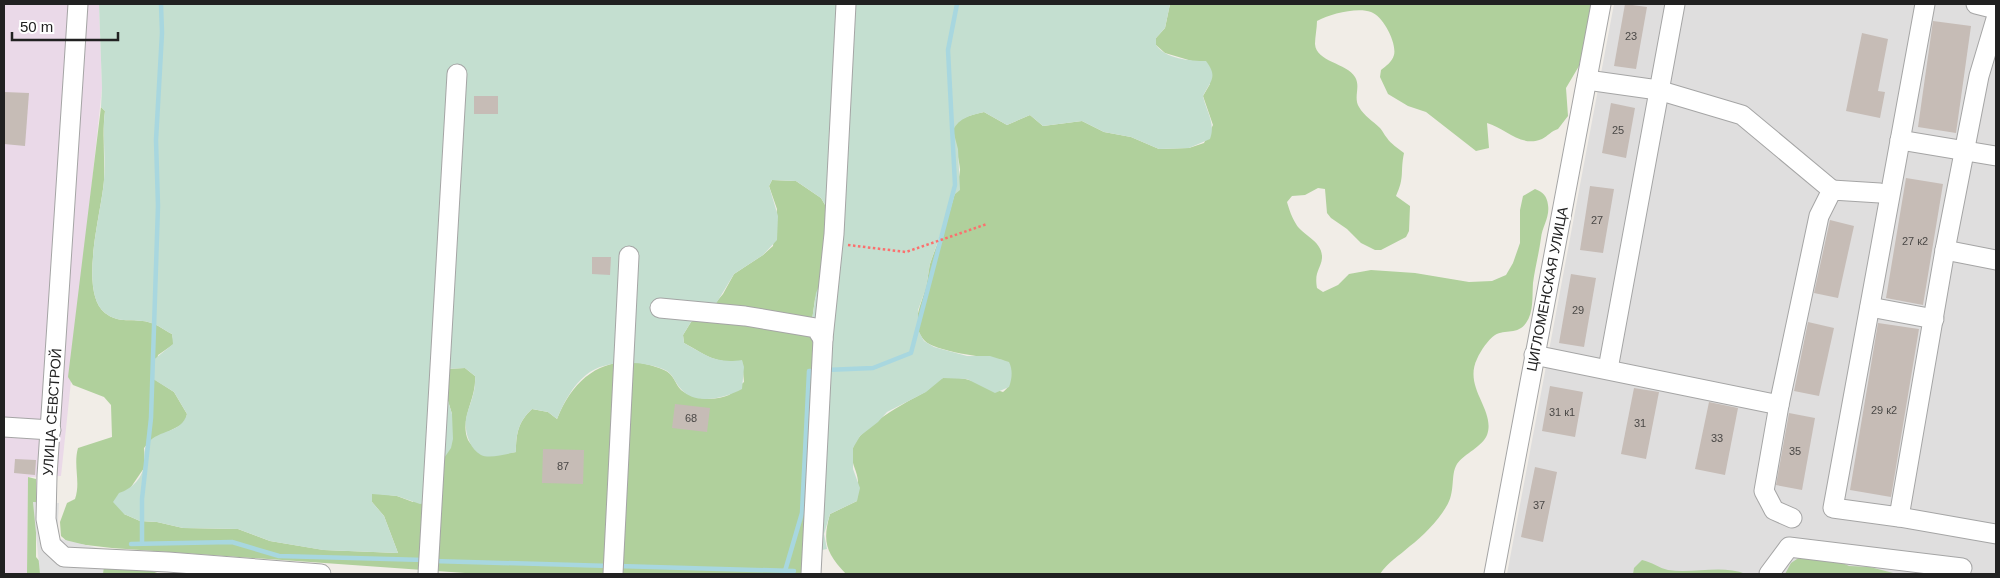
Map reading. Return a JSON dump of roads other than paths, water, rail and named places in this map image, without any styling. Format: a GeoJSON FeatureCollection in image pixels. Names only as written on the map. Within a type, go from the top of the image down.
{"type":"FeatureCollection","features":[{"type":"Feature","properties":{"kind":"street","name":"УЛИЦА СЕВСТРОЙ"},"geometry":{"type":"LineString","coordinates":[[78,4],[46,519],[50,545],[64,557],[168,562],[322,574]]}},
{"type":"Feature","properties":{"kind":"street"},"geometry":{"type":"LineString","coordinates":[[811,574],[823,339],[833,244],[846,4]]}},
{"type":"Feature","properties":{"kind":"street","name":"ЦИГЛОМЕНСКАЯ УЛИЦА"},"geometry":{"type":"LineString","coordinates":[[1494,574],[1601,4]]}},
{"type":"Feature","properties":{"kind":"street"},"geometry":{"type":"LineString","coordinates":[[1608,369],[1675,4]]}},
{"type":"Feature","properties":{"kind":"street"},"geometry":{"type":"LineString","coordinates":[[1925,4],[1833,508],[1899,517],[1996,534]]}},
{"type":"Feature","properties":{"kind":"street"},"geometry":{"type":"LineString","coordinates":[[1976,4],[1996,9]]}},
{"type":"Feature","properties":{"kind":"street"},"geometry":{"type":"LineString","coordinates":[[1899,517],[1945,250],[1979,76],[1996,20]]}},
{"type":"Feature","properties":{"kind":"street"},"geometry":{"type":"LineString","coordinates":[[428,574],[457,74]]}},
{"type":"Feature","properties":{"kind":"street"},"geometry":{"type":"LineString","coordinates":[[1587,80],[1658,90],[1742,116],[1832,190],[1880,193]]}},
{"type":"Feature","properties":{"kind":"street"},"geometry":{"type":"LineString","coordinates":[[1900,140],[1996,156]]}},
{"type":"Feature","properties":{"kind":"street"},"geometry":{"type":"LineString","coordinates":[[1792,518],[1774,510],[1764,490],[1779,405],[1819,216],[1832,190]]}},
{"type":"Feature","properties":{"kind":"street"},"geometry":{"type":"LineString","coordinates":[[1945,250],[1996,260]]}},
{"type":"Feature","properties":{"kind":"street"},"geometry":{"type":"LineString","coordinates":[[613,574],[629,256]]}},
{"type":"Feature","properties":{"kind":"street"},"geometry":{"type":"LineString","coordinates":[[1870,307],[1934,319]]}},
{"type":"Feature","properties":{"kind":"street"},"geometry":{"type":"LineString","coordinates":[[660,308],[745,316],[816,328],[823,339]]}},
{"type":"Feature","properties":{"kind":"street"},"geometry":{"type":"LineString","coordinates":[[1534,355],[1779,405]]}},
{"type":"Feature","properties":{"kind":"street"},"geometry":{"type":"LineString","coordinates":[[4,427],[51,430]]}},
{"type":"Feature","properties":{"kind":"street"},"geometry":{"type":"LineString","coordinates":[[1769,574],[1789,547],[1962,568]]}},
{"type":"Feature","properties":{"kind":"waterway"},"geometry":{"type":"LineString","coordinates":[[142,543],[142,499],[151,418],[158,206],[156,140],[162,33],[161,4]]}},
{"type":"Feature","properties":{"kind":"waterway"},"geometry":{"type":"LineString","coordinates":[[826,370],[873,368],[911,353],[955,185],[948,50],[957,4]]}},
{"type":"Feature","properties":{"kind":"waterway"},"geometry":{"type":"LineString","coordinates":[[785,571],[802,513],[809,371],[816,371]]}},
{"type":"Feature","properties":{"kind":"waterway"},"geometry":{"type":"LineString","coordinates":[[131,544],[232,542],[279,556],[425,560]]}},
{"type":"Feature","properties":{"kind":"waterway"},"geometry":{"type":"LineString","coordinates":[[433,561],[610,566]]}},
{"type":"Feature","properties":{"kind":"waterway"},"geometry":{"type":"LineString","coordinates":[[618,566],[794,571]]}}]}
